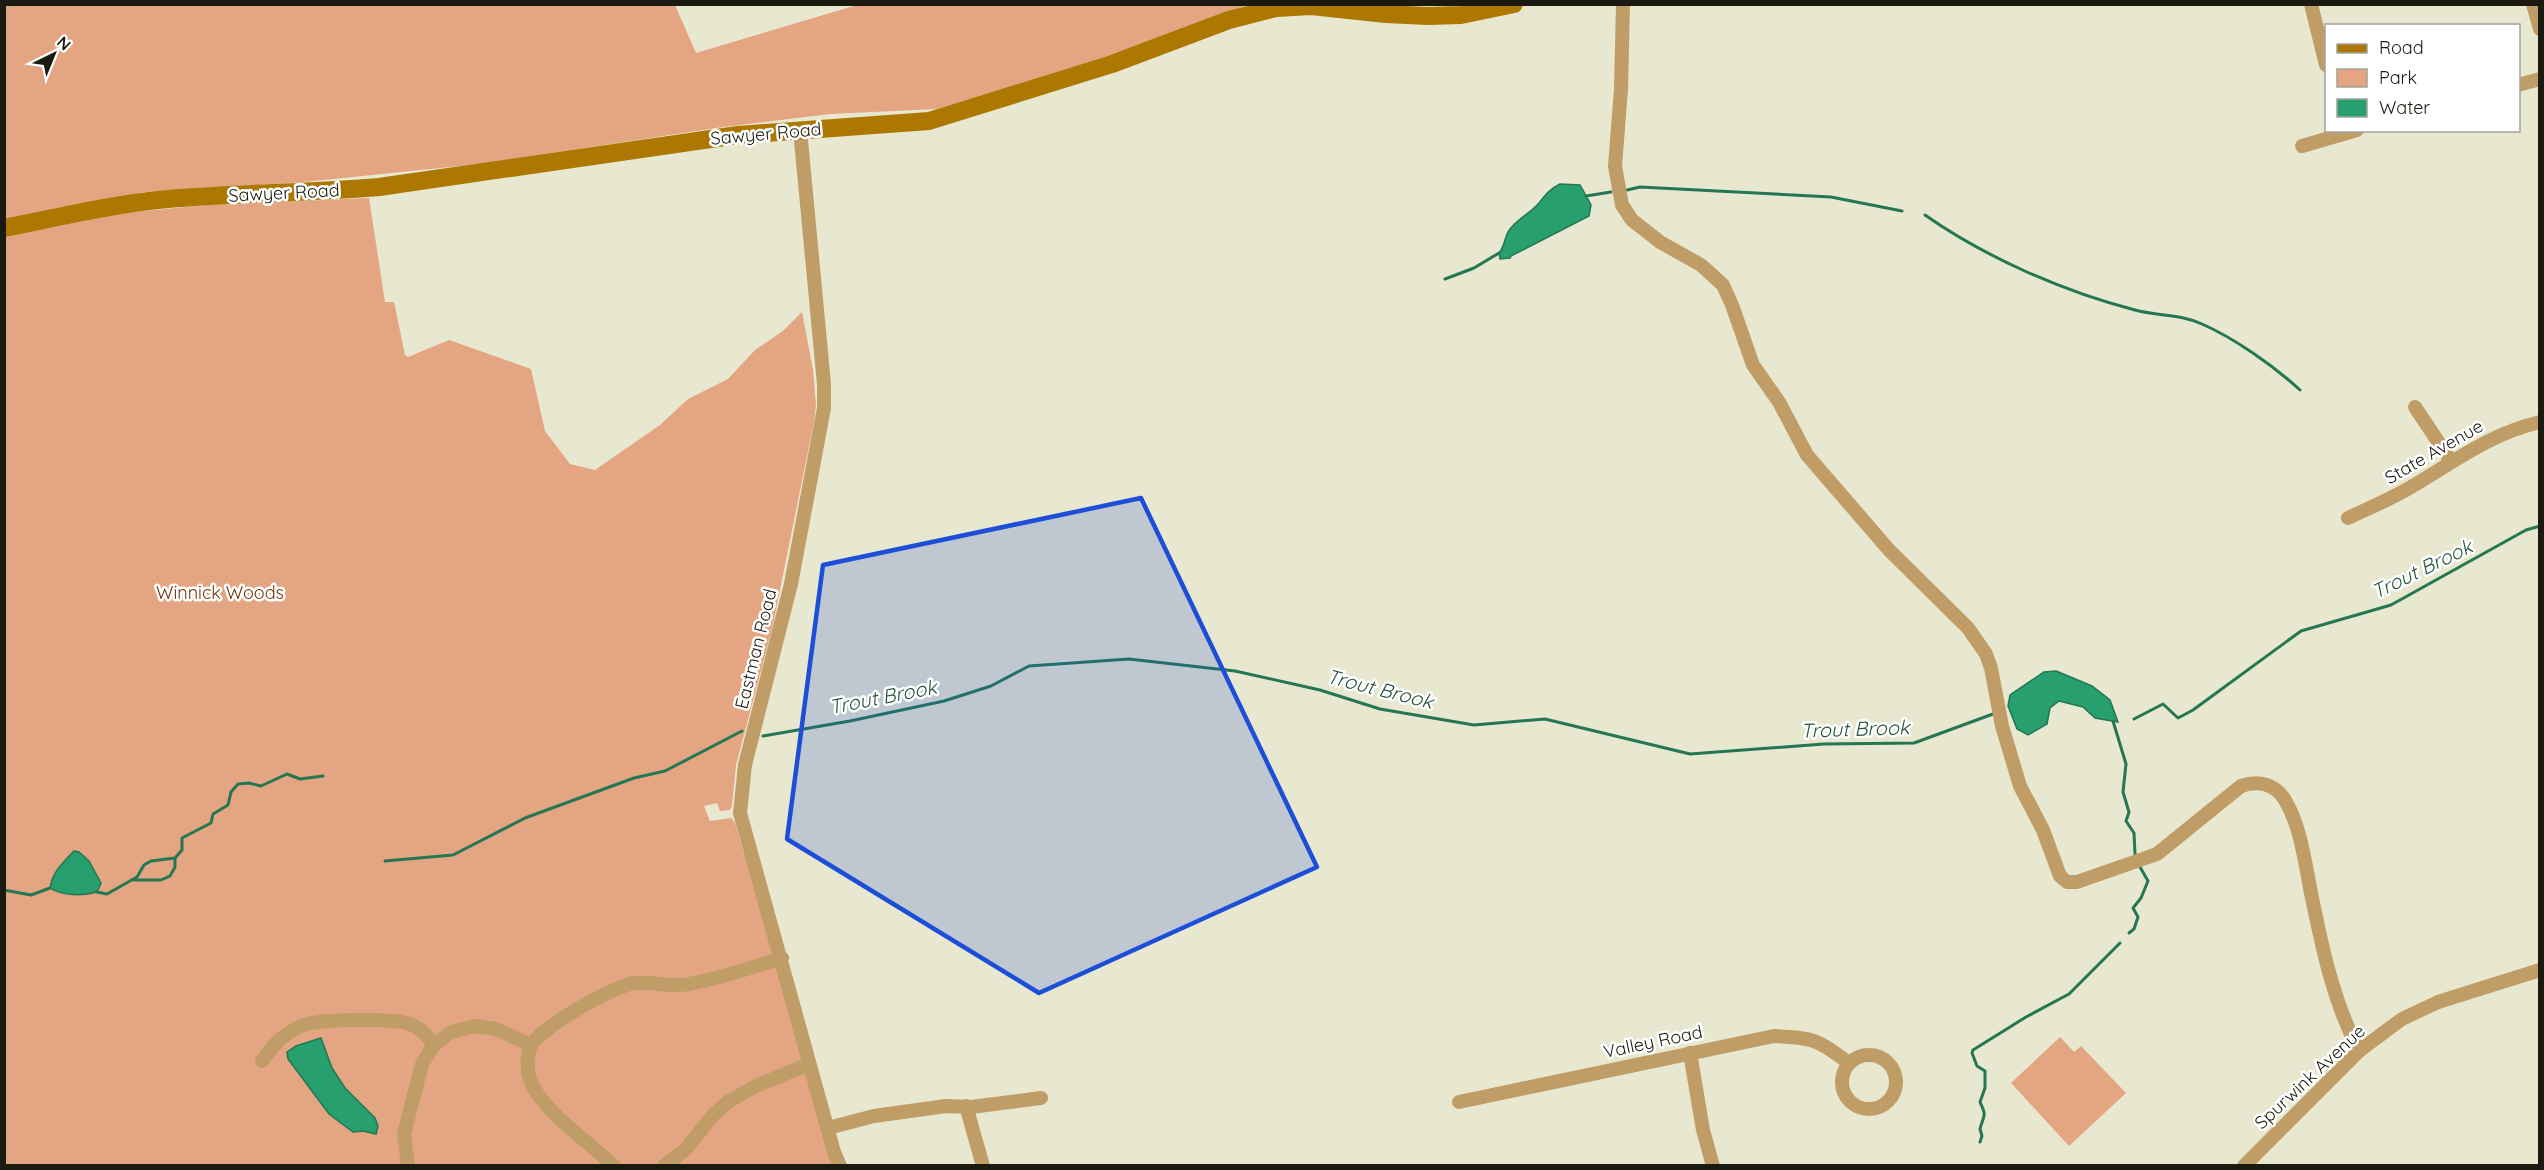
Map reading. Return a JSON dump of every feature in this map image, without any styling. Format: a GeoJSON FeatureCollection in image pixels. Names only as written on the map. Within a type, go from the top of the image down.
{"type":"FeatureCollection","features":[{"type":"Feature","properties":{"kind":"street","name":"Sawyer Road"},"geometry":{"type":"LineString","coordinates":[[4,228],[166,199],[323,192],[379,187],[727,136],[895,125],[941,118],[1112,64],[1229,20],[1276,8],[1311,6],[1386,15],[1428,16],[1461,15],[1514,4]]}},
{"type":"Feature","properties":{"kind":"street"},"geometry":{"type":"LineString","coordinates":[[1623,4],[1621,89],[1615,166],[1622,205],[1632,220],[1660,242],[1701,265],[1723,285],[1753,364],[1779,402],[1807,455],[1882,541],[1968,628],[1986,654],[1991,668],[2002,726],[2020,786],[2043,830],[2060,876],[2067,882],[2077,882],[2140,862],[2171,845],[2241,786],[2254,782],[2267,784],[2284,799],[2291,812],[2302,849],[2326,964],[2348,1029],[2359,1051]]}},
{"type":"Feature","properties":{"kind":"street"},"geometry":{"type":"LineString","coordinates":[[2311,4],[2325,61]]}},
{"type":"Feature","properties":{"kind":"street"},"geometry":{"type":"LineString","coordinates":[[2533,4],[2540,29]]}},
{"type":"Feature","properties":{"kind":"street"},"geometry":{"type":"LineString","coordinates":[[2520,84],[2540,79]]}},
{"type":"Feature","properties":{"kind":"street","name":"Eastman Road"},"geometry":{"type":"LineString","coordinates":[[800,130],[804,194],[824,384],[824,408],[791,584],[745,765],[740,813],[752,862],[782,958],[809,1064],[840,1166]]}},
{"type":"Feature","properties":{"kind":"street"},"geometry":{"type":"LineString","coordinates":[[2302,146],[2349,132]]}},
{"type":"Feature","properties":{"kind":"street"},"geometry":{"type":"LineString","coordinates":[[2415,406],[2451,461]]}},
{"type":"Feature","properties":{"kind":"street","name":"State Avenue"},"geometry":{"type":"LineString","coordinates":[[2348,518],[2412,486],[2451,461],[2501,435],[2540,422]]}},
{"type":"Feature","properties":{"kind":"street"},"geometry":{"type":"LineString","coordinates":[[614,1166],[547,1107],[536,1092],[530,1080],[528,1059],[531,1045],[556,1022],[613,989],[634,983],[686,985],[724,977],[782,958]]}},
{"type":"Feature","properties":{"kind":"street","name":"Spurwink Avenue"},"geometry":{"type":"LineString","coordinates":[[2244,1166],[2359,1051],[2414,1012],[2438,1002],[2540,970]]}},
{"type":"Feature","properties":{"kind":"street"},"geometry":{"type":"LineString","coordinates":[[262,1061],[272,1046],[283,1037],[296,1029],[318,1021],[407,1023],[426,1034],[434,1045]]}},
{"type":"Feature","properties":{"kind":"street"},"geometry":{"type":"LineString","coordinates":[[408,1166],[405,1149],[406,1125],[422,1064],[434,1045],[451,1032],[475,1026],[496,1029],[531,1045]]}},
{"type":"Feature","properties":{"kind":"street","name":"Valley Road"},"geometry":{"type":"LineString","coordinates":[[1460,1102],[1774,1036],[1819,1041],[1849,1063]]}},
{"type":"Feature","properties":{"kind":"street"},"geometry":{"type":"LineString","coordinates":[[1690,1053],[1703,1130],[1713,1166]]}},
{"type":"Feature","properties":{"kind":"street"},"geometry":{"type":"LineString","coordinates":[[1866,1054],[1884,1059],[1895,1075],[1896,1085],[1892,1096],[1882,1106],[1870,1109],[1858,1107],[1850,1102],[1841,1085],[1842,1076],[1849,1063],[1866,1054]]}},
{"type":"Feature","properties":{"kind":"street"},"geometry":{"type":"LineString","coordinates":[[664,1166],[685,1150],[714,1114],[729,1101],[756,1086],[809,1064]]}},
{"type":"Feature","properties":{"kind":"street"},"geometry":{"type":"LineString","coordinates":[[828,1128],[874,1116],[945,1106],[966,1107],[1041,1098]]}},
{"type":"Feature","properties":{"kind":"street"},"geometry":{"type":"LineString","coordinates":[[966,1107],[983,1166]]}},
{"type":"Feature","properties":{"kind":"highlighted area"},"geometry":{"type":"Polygon","coordinates":[[[1141,498],[1317,867],[1039,993],[787,839],[823,565],[1141,498]]]}},
{"type":"Feature","properties":{"kind":"green space"},"geometry":{"type":"Polygon","coordinates":[[[5,5],[675,5],[696,53],[857,5],[1248,5],[1108,56],[937,109],[830,114],[716,128],[479,164],[304,182],[145,192],[5,222],[5,5]]]}},
{"type":"Feature","properties":{"kind":"green space","name":"Winnick Woods"},"geometry":{"type":"Polygon","coordinates":[[[369,198],[385,302],[394,302],[405,355],[408,357],[449,340],[531,369],[545,431],[570,464],[595,470],[660,425],[688,399],[728,379],[755,350],[783,331],[802,312],[813,370],[816,405],[814,422],[772,629],[736,765],[732,805],[730,810],[720,811],[717,803],[704,806],[710,821],[731,818],[735,823],[836,1165],[5,1166],[5,233],[122,213],[207,205],[369,198]]]}},
{"type":"Feature","properties":{"kind":"green space"},"geometry":{"type":"Polygon","coordinates":[[[2060,1037],[2074,1052],[2081,1046],[2126,1093],[2069,1146],[2011,1083],[2060,1037]]]}},
{"type":"Feature","properties":{"kind":"water"},"geometry":{"type":"Polygon","coordinates":[[[1560,184],[1580,185],[1591,205],[1589,216],[1510,258],[1500,259],[1499,253],[1511,227],[1535,207],[1548,192],[1560,184]]]}},
{"type":"Feature","properties":{"kind":"water"},"geometry":{"type":"Polygon","coordinates":[[[2056,671],[2092,686],[2110,700],[2118,722],[2095,718],[2083,707],[2059,701],[2050,708],[2047,724],[2028,735],[2017,729],[2008,706],[2010,695],[2044,672],[2056,671]]]}},
{"type":"Feature","properties":{"kind":"water"},"geometry":{"type":"Polygon","coordinates":[[[74,851],[79,852],[89,861],[101,883],[97,892],[60,893],[50,888],[56,873],[74,851]]]}},
{"type":"Feature","properties":{"kind":"water"},"geometry":{"type":"Polygon","coordinates":[[[321,1038],[332,1068],[345,1088],[375,1118],[378,1126],[376,1134],[363,1131],[353,1132],[329,1114],[288,1059],[287,1052],[296,1046],[321,1038]]]}},
{"type":"Feature","properties":{"kind":"waterway"},"geometry":{"type":"LineString","coordinates":[[1627,190],[1640,187],[1831,197],[1902,211]]}},
{"type":"Feature","properties":{"kind":"waterway"},"geometry":{"type":"LineString","coordinates":[[1586,196],[1611,192]]}},
{"type":"Feature","properties":{"kind":"waterway"},"geometry":{"type":"LineString","coordinates":[[1925,215],[1999,259],[2053,283],[2135,310],[2186,318],[2202,324],[2253,353],[2300,390]]}},
{"type":"Feature","properties":{"kind":"waterway"},"geometry":{"type":"LineString","coordinates":[[1445,279],[1474,268],[1499,253]]}},
{"type":"Feature","properties":{"kind":"waterway","name":"Trout Brook"},"geometry":{"type":"LineString","coordinates":[[2134,719],[2163,704],[2178,718],[2193,710],[2301,631],[2391,605],[2526,530],[2540,526]]}},
{"type":"Feature","properties":{"kind":"waterway","name":"Trout Brook"},"geometry":{"type":"LineString","coordinates":[[763,736],[944,701],[991,686],[1029,666],[1129,659],[1235,671],[1320,690],[1380,709],[1474,725],[1545,719],[1690,754],[1824,744],[1914,743],[1993,714]]}},
{"type":"Feature","properties":{"kind":"waterway"},"geometry":{"type":"LineString","coordinates":[[2113,721],[2126,764],[2123,792],[2129,812],[2126,821],[2134,833],[2135,854]]}},
{"type":"Feature","properties":{"kind":"waterway","name":"Trout Brook"},"geometry":{"type":"LineString","coordinates":[[385,861],[453,855],[525,818],[634,778],[665,771],[742,731]]}},
{"type":"Feature","properties":{"kind":"waterway"},"geometry":{"type":"LineString","coordinates":[[97,892],[107,894],[137,877],[144,865],[151,861],[175,858],[182,850],[182,838],[211,823],[213,814],[228,805],[231,792],[238,784],[249,783],[261,786],[287,774],[300,779],[323,776]]}},
{"type":"Feature","properties":{"kind":"waterway"},"geometry":{"type":"LineString","coordinates":[[134,880],[161,880],[170,876],[175,867],[175,858]]}},
{"type":"Feature","properties":{"kind":"waterway"},"geometry":{"type":"LineString","coordinates":[[2129,933],[2134,929],[2138,917],[2133,908],[2141,898],[2148,881],[2140,867]]}},
{"type":"Feature","properties":{"kind":"waterway"},"geometry":{"type":"LineString","coordinates":[[4,890],[31,895],[50,888]]}},
{"type":"Feature","properties":{"kind":"waterway"},"geometry":{"type":"LineString","coordinates":[[1980,1142],[1982,1136],[1980,1129],[1984,1118],[1980,1102],[1985,1088],[1985,1071],[1977,1066],[1973,1050],[2069,994],[2120,943]]}}]}
